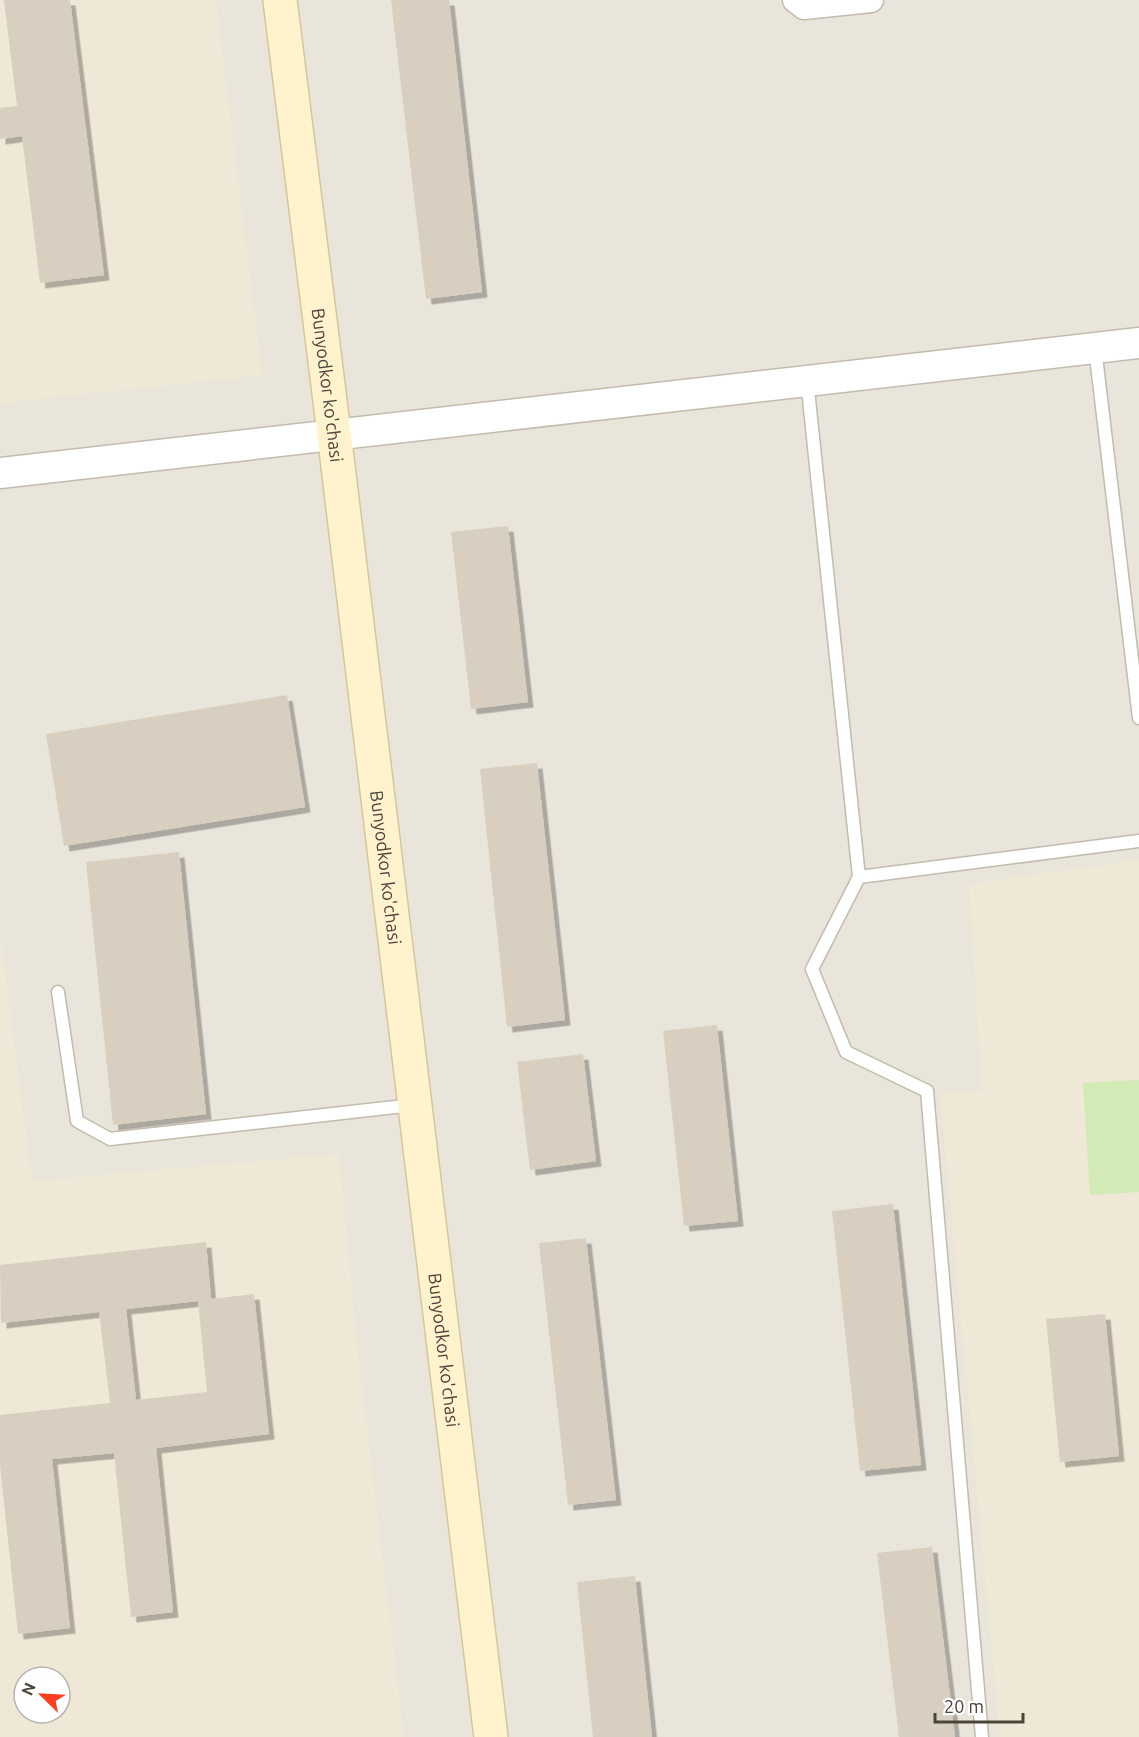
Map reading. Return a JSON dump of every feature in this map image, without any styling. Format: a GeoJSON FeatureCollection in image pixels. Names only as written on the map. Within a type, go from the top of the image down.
{"type":"FeatureCollection","features":[{"type":"Feature","properties":{"kind":"main road","name":"Bunyodkor ko'chasi"},"geometry":{"type":"LineString","coordinates":[[279,0],[334,434],[491,1737]]}},
{"type":"Feature","properties":{"kind":"street"},"geometry":{"type":"LineString","coordinates":[[795,0],[804,7],[871,0]]}},
{"type":"Feature","properties":{"kind":"street"},"geometry":{"type":"LineString","coordinates":[[0,473],[1139,343]]}},
{"type":"Feature","properties":{"kind":"lane"},"geometry":{"type":"LineString","coordinates":[[1095,348],[1139,718]]}},
{"type":"Feature","properties":{"kind":"lane"},"geometry":{"type":"LineString","coordinates":[[807,380],[859,877],[812,969],[846,1052],[927,1091],[982,1737]]}},
{"type":"Feature","properties":{"kind":"lane"},"geometry":{"type":"LineString","coordinates":[[859,877],[1139,842]]}},
{"type":"Feature","properties":{"kind":"lane"},"geometry":{"type":"LineString","coordinates":[[58,992],[77,1121],[110,1139],[415,1104]]}},
{"type":"Feature","properties":{"kind":"shaded area"},"geometry":{"type":"Polygon","coordinates":[[[0,0],[1139,0],[1139,1737],[0,1737],[0,0]]]}},
{"type":"Feature","properties":{"kind":"shaded area"},"geometry":{"type":"Polygon","coordinates":[[[0,0],[216,0],[262,375],[0,403],[0,0]]]}},
{"type":"Feature","properties":{"kind":"shaded area"},"geometry":{"type":"Polygon","coordinates":[[[1139,860],[1139,1737],[1000,1737],[940,1094],[982,1092],[969,884],[1139,860]]]}},
{"type":"Feature","properties":{"kind":"shaded area"},"geometry":{"type":"Polygon","coordinates":[[[0,932],[32,1181],[339,1154],[357,1346],[404,1737],[0,1737],[0,932]]]}},
{"type":"Feature","properties":{"kind":"green space"},"geometry":{"type":"Polygon","coordinates":[[[1139,1080],[1139,1192],[1090,1195],[1083,1083],[1139,1080]]]}},
{"type":"Feature","properties":{"kind":"building"},"geometry":{"type":"Polygon","coordinates":[[[4,0],[70,0],[104,275],[40,283],[22,136],[0,139],[0,108],[17,106],[4,0]]]}},
{"type":"Feature","properties":{"kind":"building"},"geometry":{"type":"Polygon","coordinates":[[[391,0],[449,0],[482,292],[426,299],[391,0]]]}},
{"type":"Feature","properties":{"kind":"building"},"geometry":{"type":"Polygon","coordinates":[[[508,526],[528,702],[471,709],[451,532],[508,526]]]}},
{"type":"Feature","properties":{"kind":"building"},"geometry":{"type":"Polygon","coordinates":[[[287,695],[305,807],[64,846],[46,734],[287,695]]]}},
{"type":"Feature","properties":{"kind":"building"},"geometry":{"type":"Polygon","coordinates":[[[537,763],[565,1020],[507,1027],[480,769],[537,763]]]}},
{"type":"Feature","properties":{"kind":"building"},"geometry":{"type":"Polygon","coordinates":[[[179,852],[206,1114],[113,1125],[86,862],[179,852]]]}},
{"type":"Feature","properties":{"kind":"building"},"geometry":{"type":"Polygon","coordinates":[[[717,1025],[738,1221],[684,1226],[663,1031],[717,1025]]]}},
{"type":"Feature","properties":{"kind":"building"},"geometry":{"type":"Polygon","coordinates":[[[583,1054],[596,1161],[530,1170],[517,1062],[583,1054]]]}},
{"type":"Feature","properties":{"kind":"building"},"geometry":{"type":"Polygon","coordinates":[[[893,1204],[921,1465],[860,1471],[832,1211],[893,1204]]]}},
{"type":"Feature","properties":{"kind":"building"},"geometry":{"type":"Polygon","coordinates":[[[586,1238],[616,1500],[568,1505],[539,1243],[586,1238]]]}},
{"type":"Feature","properties":{"kind":"building"},"geometry":{"type":"Polygon","coordinates":[[[206,1242],[211,1299],[254,1294],[269,1434],[156,1448],[173,1612],[131,1617],[114,1453],[52,1459],[70,1628],[18,1634],[0,1465],[0,1415],[110,1403],[99,1312],[1,1323],[0,1265],[206,1242]],[[198,1301],[126,1309],[136,1400],[207,1392],[198,1301]]]}},
{"type":"Feature","properties":{"kind":"building"},"geometry":{"type":"Polygon","coordinates":[[[1105,1314],[1119,1456],[1060,1462],[1046,1319],[1105,1314]]]}},
{"type":"Feature","properties":{"kind":"building"},"geometry":{"type":"Polygon","coordinates":[[[932,1547],[955,1737],[899,1737],[877,1553],[932,1547]]]}},
{"type":"Feature","properties":{"kind":"building"},"geometry":{"type":"Polygon","coordinates":[[[635,1576],[652,1737],[593,1737],[577,1582],[635,1576]]]}}]}
